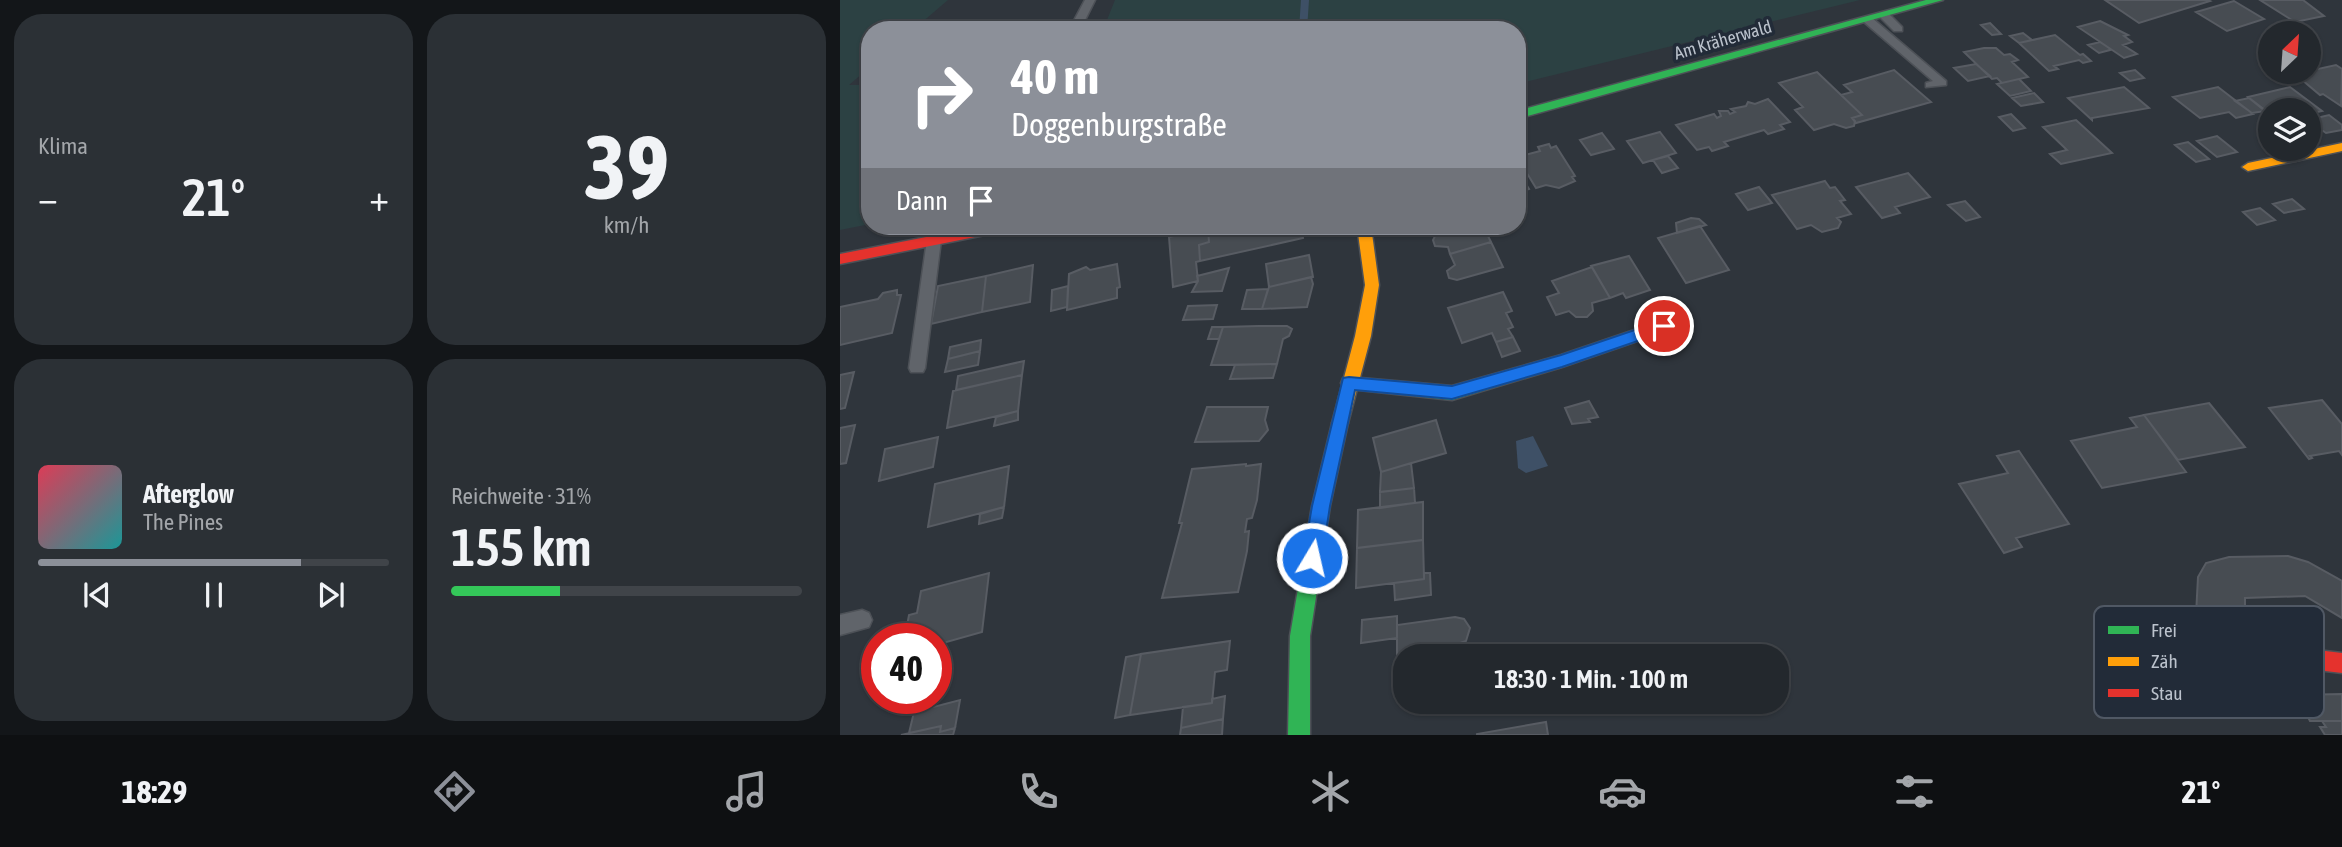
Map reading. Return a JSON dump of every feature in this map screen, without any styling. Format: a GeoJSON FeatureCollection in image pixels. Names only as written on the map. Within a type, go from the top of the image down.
{"type":"FeatureCollection","features":[{"type":"Feature","properties":{"kind":"street","name":"Am Kräherwald"},"geometry":{"type":"LineString","coordinates":[[1526,113],[1938,0]]}},
{"type":"Feature","properties":{"kind":"street"},"geometry":{"type":"LineString","coordinates":[[2248,167],[2342,147]]}},
{"type":"Feature","properties":{"kind":"street"},"geometry":{"type":"LineString","coordinates":[[840,259],[959,235]]}},
{"type":"Feature","properties":{"kind":"street"},"geometry":{"type":"LineString","coordinates":[[1299,735],[1300,636],[1321,506],[1349,383],[1363,336],[1372,285],[1365,235]]}},
{"type":"Feature","properties":{"kind":"street"},"geometry":{"type":"LineString","coordinates":[[1349,383],[1452,393],[1562,361],[1664,326]]}},
{"type":"Feature","properties":{"kind":"street"},"geometry":{"type":"LineString","coordinates":[[2324,661],[2342,663]]}},
{"type":"Feature","properties":{"kind":"lane"},"geometry":{"type":"LineString","coordinates":[[1079,21],[1090,0]]}},
{"type":"Feature","properties":{"kind":"lane"},"geometry":{"type":"LineString","coordinates":[[1884,15],[1898,29]]}},
{"type":"Feature","properties":{"kind":"lane"},"geometry":{"type":"LineString","coordinates":[[1868,20],[1942,83],[1930,85]]}},
{"type":"Feature","properties":{"kind":"lane"},"geometry":{"type":"LineString","coordinates":[[917,368],[934,240]]}},
{"type":"Feature","properties":{"kind":"lane"},"geometry":{"type":"LineString","coordinates":[[840,625],[862,620]]}},
{"type":"Feature","properties":{"kind":"green space"},"geometry":{"type":"Polygon","coordinates":[[[840,0],[948,0],[924,21],[861,21],[861,75],[849,85],[861,85],[861,226],[840,230],[840,0]]]}},
{"type":"Feature","properties":{"kind":"green space"},"geometry":{"type":"Polygon","coordinates":[[[1115,0],[1860,0],[1526,82],[1526,21],[1107,21],[1115,0]]]}},
{"type":"Feature","properties":{"kind":"water"},"geometry":{"type":"Polygon","coordinates":[[[1533,436],[1548,466],[1526,473],[1518,468],[1516,441],[1533,436]]]}},
{"type":"Feature","properties":{"kind":"building"},"geometry":{"type":"Polygon","coordinates":[[[2105,0],[2208,0],[2210,1],[2139,23],[2105,0]]]}},
{"type":"Feature","properties":{"kind":"building"},"geometry":{"type":"Polygon","coordinates":[[[2260,0],[2303,0],[2324,16],[2293,21],[2260,0]]]}},
{"type":"Feature","properties":{"kind":"building"},"geometry":{"type":"Polygon","coordinates":[[[2234,1],[2264,19],[2227,31],[2196,12],[2234,1]]]}},
{"type":"Feature","properties":{"kind":"building"},"geometry":{"type":"Polygon","coordinates":[[[2100,21],[2128,35],[2124,36],[2132,42],[2123,45],[2137,54],[2124,58],[2078,27],[2100,21]]]}},
{"type":"Feature","properties":{"kind":"building"},"geometry":{"type":"Polygon","coordinates":[[[1990,23],[2001,34],[1992,35],[1981,25],[1990,23]]]}},
{"type":"Feature","properties":{"kind":"building"},"geometry":{"type":"Polygon","coordinates":[[[2023,33],[2032,40],[2019,43],[2010,36],[2023,33]]]}},
{"type":"Feature","properties":{"kind":"building"},"geometry":{"type":"Polygon","coordinates":[[[2055,35],[2091,61],[2083,63],[2079,60],[2054,66],[2058,69],[2049,71],[2019,43],[2055,35]]]}},
{"type":"Feature","properties":{"kind":"building"},"geometry":{"type":"Polygon","coordinates":[[[2100,42],[2110,50],[2099,53],[2088,45],[2100,42]]]}},
{"type":"Feature","properties":{"kind":"building"},"geometry":{"type":"Polygon","coordinates":[[[1996,48],[2004,55],[2010,54],[2018,60],[2012,62],[2028,77],[2002,83],[1997,78],[1992,79],[1964,52],[1996,48]]]}},
{"type":"Feature","properties":{"kind":"building"},"geometry":{"type":"Polygon","coordinates":[[[1976,64],[1990,76],[1968,81],[1954,68],[1976,64]]]}},
{"type":"Feature","properties":{"kind":"building"},"geometry":{"type":"Polygon","coordinates":[[[2336,65],[2342,69],[2341,106],[2323,94],[2320,95],[2307,84],[2321,84],[2321,68],[2336,65]]]}},
{"type":"Feature","properties":{"kind":"building"},"geometry":{"type":"Polygon","coordinates":[[[1894,70],[1931,102],[1856,123],[1852,118],[1862,115],[1841,95],[1852,92],[1844,85],[1894,70]]]}},
{"type":"Feature","properties":{"kind":"building"},"geometry":{"type":"Polygon","coordinates":[[[2135,70],[2144,78],[2130,81],[2120,73],[2135,70]]]}},
{"type":"Feature","properties":{"kind":"building"},"geometry":{"type":"Polygon","coordinates":[[[1817,72],[1862,115],[1852,118],[1855,121],[1854,126],[1846,128],[1834,124],[1814,130],[1795,110],[1803,107],[1779,83],[1817,72]]]}},
{"type":"Feature","properties":{"kind":"building"},"geometry":{"type":"Polygon","coordinates":[[[2019,79],[2031,91],[2010,96],[1997,84],[2019,79]]]}},
{"type":"Feature","properties":{"kind":"building"},"geometry":{"type":"Polygon","coordinates":[[[2124,87],[2149,108],[2092,120],[2068,98],[2124,87]]]}},
{"type":"Feature","properties":{"kind":"building"},"geometry":{"type":"Polygon","coordinates":[[[2218,87],[2253,114],[2236,118],[2229,112],[2200,118],[2173,97],[2218,87]]]}},
{"type":"Feature","properties":{"kind":"building"},"geometry":{"type":"Polygon","coordinates":[[[2290,87],[2305,98],[2258,98],[2258,105],[2248,97],[2290,87]]]}},
{"type":"Feature","properties":{"kind":"building"},"geometry":{"type":"Polygon","coordinates":[[[2034,93],[2043,102],[2021,106],[2012,98],[2034,93]]]}},
{"type":"Feature","properties":{"kind":"building"},"geometry":{"type":"Polygon","coordinates":[[[2249,98],[2258,105],[2258,112],[2252,113],[2235,101],[2249,98]]]}},
{"type":"Feature","properties":{"kind":"building"},"geometry":{"type":"Polygon","coordinates":[[[1768,99],[1790,122],[1780,125],[1784,129],[1768,134],[1764,130],[1724,142],[1728,146],[1712,151],[1709,147],[1697,150],[1676,125],[1714,114],[1717,118],[1721,116],[1719,111],[1728,111],[1730,114],[1735,112],[1731,109],[1746,106],[1748,102],[1755,104],[1768,99]]]}},
{"type":"Feature","properties":{"kind":"building"},"geometry":{"type":"Polygon","coordinates":[[[2011,114],[2025,128],[2013,131],[1999,117],[2011,114]]]}},
{"type":"Feature","properties":{"kind":"building"},"geometry":{"type":"Polygon","coordinates":[[[2329,115],[2342,125],[2342,130],[2326,133],[2321,129],[2321,117],[2329,115]]]}},
{"type":"Feature","properties":{"kind":"building"},"geometry":{"type":"Polygon","coordinates":[[[2076,120],[2112,153],[2061,164],[2050,154],[2067,150],[2043,127],[2076,120]]]}},
{"type":"Feature","properties":{"kind":"building"},"geometry":{"type":"Polygon","coordinates":[[[1660,132],[1676,153],[1643,163],[1627,141],[1660,132]]]}},
{"type":"Feature","properties":{"kind":"building"},"geometry":{"type":"Polygon","coordinates":[[[1602,133],[1614,149],[1591,155],[1580,140],[1602,133]]]}},
{"type":"Feature","properties":{"kind":"building"},"geometry":{"type":"Polygon","coordinates":[[[2217,136],[2237,152],[2217,157],[2197,141],[2217,136]]]}},
{"type":"Feature","properties":{"kind":"building"},"geometry":{"type":"Polygon","coordinates":[[[2188,142],[2209,159],[2196,162],[2175,145],[2188,142]]]}},
{"type":"Feature","properties":{"kind":"building"},"geometry":{"type":"Polygon","coordinates":[[[1549,144],[1551,148],[1556,146],[1575,176],[1572,177],[1575,181],[1559,188],[1546,185],[1536,188],[1526,172],[1526,155],[1540,151],[1538,147],[1549,144]]]}},
{"type":"Feature","properties":{"kind":"building"},"geometry":{"type":"Polygon","coordinates":[[[1668,156],[1678,168],[1662,173],[1653,160],[1668,156]]]}},
{"type":"Feature","properties":{"kind":"building"},"geometry":{"type":"Polygon","coordinates":[[[1908,173],[1930,197],[1895,207],[1900,213],[1882,218],[1856,187],[1908,173]]]}},
{"type":"Feature","properties":{"kind":"building"},"geometry":{"type":"Polygon","coordinates":[[[1825,181],[1830,188],[1835,187],[1845,200],[1840,201],[1851,214],[1837,218],[1841,222],[1838,228],[1822,232],[1811,225],[1797,229],[1772,195],[1825,181]]]}},
{"type":"Feature","properties":{"kind":"building"},"geometry":{"type":"Polygon","coordinates":[[[1759,187],[1772,203],[1748,210],[1736,194],[1759,187]]]}},
{"type":"Feature","properties":{"kind":"building"},"geometry":{"type":"Polygon","coordinates":[[[2292,199],[2304,209],[2284,213],[2273,204],[2292,199]]]}},
{"type":"Feature","properties":{"kind":"building"},"geometry":{"type":"Polygon","coordinates":[[[1965,201],[1980,217],[1966,221],[1948,205],[1965,201]]]}},
{"type":"Feature","properties":{"kind":"building"},"geometry":{"type":"Polygon","coordinates":[[[2260,208],[2275,220],[2257,225],[2243,212],[2260,208]]]}},
{"type":"Feature","properties":{"kind":"building"},"geometry":{"type":"Polygon","coordinates":[[[1691,218],[1699,219],[1706,225],[1677,233],[1676,223],[1691,218]]]}},
{"type":"Feature","properties":{"kind":"building"},"geometry":{"type":"Polygon","coordinates":[[[1700,226],[1729,270],[1686,283],[1658,238],[1700,226]]]}},
{"type":"Feature","properties":{"kind":"building"},"geometry":{"type":"Polygon","coordinates":[[[1208,235],[1302,235],[1303,238],[1200,261],[1199,245],[1209,242],[1208,235]]]}},
{"type":"Feature","properties":{"kind":"building"},"geometry":{"type":"Polygon","coordinates":[[[1208,235],[1209,242],[1199,245],[1200,261],[1196,262],[1198,281],[1173,287],[1169,237],[1208,235]]]}},
{"type":"Feature","properties":{"kind":"building"},"geometry":{"type":"Polygon","coordinates":[[[1436,235],[1488,235],[1491,242],[1450,254],[1448,247],[1435,246],[1433,240],[1436,235]]]}},
{"type":"Feature","properties":{"kind":"building"},"geometry":{"type":"Polygon","coordinates":[[[1491,242],[1503,267],[1457,280],[1449,278],[1447,271],[1455,265],[1450,254],[1491,242]]]}},
{"type":"Feature","properties":{"kind":"building"},"geometry":{"type":"Polygon","coordinates":[[[1309,255],[1313,277],[1269,287],[1266,264],[1309,255]]]}},
{"type":"Feature","properties":{"kind":"building"},"geometry":{"type":"Polygon","coordinates":[[[1629,256],[1650,290],[1626,298],[1623,293],[1610,298],[1591,266],[1629,256]]]}},
{"type":"Feature","properties":{"kind":"building"},"geometry":{"type":"Polygon","coordinates":[[[1117,264],[1120,287],[1117,288],[1117,298],[1067,310],[1069,274],[1086,267],[1090,270],[1117,264]]]}},
{"type":"Feature","properties":{"kind":"building"},"geometry":{"type":"Polygon","coordinates":[[[1033,265],[1030,302],[982,312],[986,276],[1033,265]]]}},
{"type":"Feature","properties":{"kind":"building"},"geometry":{"type":"Polygon","coordinates":[[[1592,267],[1610,298],[1592,303],[1593,311],[1587,317],[1576,317],[1569,311],[1556,315],[1547,297],[1559,293],[1552,281],[1592,267]]]}},
{"type":"Feature","properties":{"kind":"building"},"geometry":{"type":"Polygon","coordinates":[[[1229,268],[1222,291],[1192,292],[1198,281],[1197,276],[1229,268]]]}},
{"type":"Feature","properties":{"kind":"building"},"geometry":{"type":"Polygon","coordinates":[[[986,276],[982,312],[931,324],[938,286],[986,276]]]}},
{"type":"Feature","properties":{"kind":"building"},"geometry":{"type":"Polygon","coordinates":[[[1311,277],[1313,284],[1307,307],[1262,309],[1269,287],[1311,277]]]}},
{"type":"Feature","properties":{"kind":"building"},"geometry":{"type":"Polygon","coordinates":[[[1068,286],[1067,307],[1051,311],[1052,290],[1068,286]]]}},
{"type":"Feature","properties":{"kind":"building"},"geometry":{"type":"Polygon","coordinates":[[[1268,289],[1262,309],[1242,309],[1247,290],[1268,289]]]}},
{"type":"Feature","properties":{"kind":"building"},"geometry":{"type":"Polygon","coordinates":[[[897,290],[897,295],[901,295],[892,333],[840,345],[840,307],[878,299],[883,293],[897,290]]]}},
{"type":"Feature","properties":{"kind":"building"},"geometry":{"type":"Polygon","coordinates":[[[1503,292],[1512,311],[1506,313],[1513,327],[1508,329],[1513,337],[1496,342],[1492,333],[1462,343],[1448,308],[1503,292]]]}},
{"type":"Feature","properties":{"kind":"building"},"geometry":{"type":"Polygon","coordinates":[[[1217,305],[1213,319],[1183,320],[1188,306],[1217,305]]]}},
{"type":"Feature","properties":{"kind":"building"},"geometry":{"type":"Polygon","coordinates":[[[1287,326],[1292,329],[1289,336],[1283,339],[1277,364],[1211,365],[1223,327],[1287,326]]]}},
{"type":"Feature","properties":{"kind":"building"},"geometry":{"type":"Polygon","coordinates":[[[1212,327],[1223,327],[1219,339],[1208,339],[1212,327]]]}},
{"type":"Feature","properties":{"kind":"building"},"geometry":{"type":"Polygon","coordinates":[[[1513,337],[1520,351],[1502,357],[1496,342],[1513,337]]]}},
{"type":"Feature","properties":{"kind":"building"},"geometry":{"type":"Polygon","coordinates":[[[981,340],[980,351],[948,359],[950,347],[981,340]]]}},
{"type":"Feature","properties":{"kind":"building"},"geometry":{"type":"Polygon","coordinates":[[[980,351],[978,365],[945,372],[948,359],[980,351]]]}},
{"type":"Feature","properties":{"kind":"building"},"geometry":{"type":"Polygon","coordinates":[[[1024,361],[1022,375],[956,390],[958,376],[1024,361]]]}},
{"type":"Feature","properties":{"kind":"building"},"geometry":{"type":"Polygon","coordinates":[[[1277,364],[1273,378],[1230,379],[1235,365],[1277,364]]]}},
{"type":"Feature","properties":{"kind":"building"},"geometry":{"type":"Polygon","coordinates":[[[854,372],[845,408],[840,409],[840,375],[854,372]]]}},
{"type":"Feature","properties":{"kind":"building"},"geometry":{"type":"Polygon","coordinates":[[[1022,375],[1018,411],[947,428],[953,391],[1022,375]]]}},
{"type":"Feature","properties":{"kind":"building"},"geometry":{"type":"Polygon","coordinates":[[[2322,400],[2342,424],[2342,455],[2339,451],[2310,456],[2312,458],[2309,459],[2269,408],[2322,400]]]}},
{"type":"Feature","properties":{"kind":"building"},"geometry":{"type":"Polygon","coordinates":[[[1589,401],[1598,417],[1588,419],[1590,422],[1572,424],[1565,408],[1589,401]]]}},
{"type":"Feature","properties":{"kind":"building"},"geometry":{"type":"Polygon","coordinates":[[[2209,403],[2245,447],[2178,460],[2144,415],[2209,403]]]}},
{"type":"Feature","properties":{"kind":"building"},"geometry":{"type":"Polygon","coordinates":[[[1207,407],[1268,407],[1265,420],[1268,430],[1259,441],[1195,442],[1207,407]]]}},
{"type":"Feature","properties":{"kind":"building"},"geometry":{"type":"Polygon","coordinates":[[[1018,411],[1018,420],[994,426],[996,417],[1018,411]]]}},
{"type":"Feature","properties":{"kind":"building"},"geometry":{"type":"Polygon","coordinates":[[[2144,415],[2186,472],[2102,488],[2071,441],[2137,427],[2130,418],[2144,415]]]}},
{"type":"Feature","properties":{"kind":"building"},"geometry":{"type":"Polygon","coordinates":[[[1436,420],[1446,453],[1381,472],[1373,438],[1436,420]]]}},
{"type":"Feature","properties":{"kind":"building"},"geometry":{"type":"Polygon","coordinates":[[[855,425],[846,463],[840,464],[840,428],[855,425]]]}},
{"type":"Feature","properties":{"kind":"building"},"geometry":{"type":"Polygon","coordinates":[[[938,437],[933,467],[879,481],[885,449],[938,437]]]}},
{"type":"Feature","properties":{"kind":"building"},"geometry":{"type":"Polygon","coordinates":[[[2019,451],[2069,524],[2016,538],[2022,547],[2004,553],[1959,484],[2008,473],[1997,456],[2019,451]]]}},
{"type":"Feature","properties":{"kind":"building"},"geometry":{"type":"Polygon","coordinates":[[[1411,463],[1414,488],[1380,492],[1381,472],[1411,463]]]}},
{"type":"Feature","properties":{"kind":"building"},"geometry":{"type":"Polygon","coordinates":[[[1261,464],[1257,500],[1252,518],[1247,519],[1247,551],[1238,592],[1162,598],[1182,523],[1179,523],[1192,469],[1261,464]]]}},
{"type":"Feature","properties":{"kind":"building"},"geometry":{"type":"Polygon","coordinates":[[[1009,466],[1004,507],[928,527],[935,484],[1009,466]]]}},
{"type":"Feature","properties":{"kind":"building"},"geometry":{"type":"Polygon","coordinates":[[[1414,488],[1415,503],[1380,508],[1380,492],[1414,488]]]}},
{"type":"Feature","properties":{"kind":"building"},"geometry":{"type":"Polygon","coordinates":[[[1423,502],[1423,540],[1357,548],[1358,510],[1423,502]]]}},
{"type":"Feature","properties":{"kind":"building"},"geometry":{"type":"Polygon","coordinates":[[[1004,507],[1002,518],[979,524],[980,514],[1004,507]]]}},
{"type":"Feature","properties":{"kind":"building"},"geometry":{"type":"Polygon","coordinates":[[[1423,540],[1424,579],[1356,588],[1357,548],[1423,540]]]}},
{"type":"Feature","properties":{"kind":"building"},"geometry":{"type":"Polygon","coordinates":[[[2288,556],[2308,562],[2342,581],[2342,618],[2305,596],[2245,598],[2245,606],[2196,606],[2198,577],[2206,563],[2229,557],[2288,556]]]}},
{"type":"Feature","properties":{"kind":"building"},"geometry":{"type":"Polygon","coordinates":[[[989,573],[982,632],[952,640],[952,623],[907,623],[909,615],[917,613],[921,591],[989,573]]]}},
{"type":"Feature","properties":{"kind":"building"},"geometry":{"type":"Polygon","coordinates":[[[1424,573],[1430,573],[1431,595],[1395,600],[1394,583],[1424,579],[1424,573]]]}},
{"type":"Feature","properties":{"kind":"building"},"geometry":{"type":"Polygon","coordinates":[[[1397,616],[1397,638],[1361,643],[1362,620],[1397,616]]]}},
{"type":"Feature","properties":{"kind":"building"},"geometry":{"type":"Polygon","coordinates":[[[1455,617],[1464,619],[1470,628],[1466,641],[1457,644],[1397,644],[1397,625],[1455,617]]]}},
{"type":"Feature","properties":{"kind":"building"},"geometry":{"type":"Polygon","coordinates":[[[1230,641],[1227,670],[1215,672],[1212,703],[1130,715],[1141,654],[1230,641]]]}},
{"type":"Feature","properties":{"kind":"building"},"geometry":{"type":"Polygon","coordinates":[[[1141,654],[1130,715],[1115,718],[1126,657],[1141,654]]]}},
{"type":"Feature","properties":{"kind":"building"},"geometry":{"type":"Polygon","coordinates":[[[2324,694],[2342,694],[2342,721],[2310,721],[2308,718],[2324,718],[2324,694]]]}},
{"type":"Feature","properties":{"kind":"building"},"geometry":{"type":"Polygon","coordinates":[[[1225,696],[1223,719],[1181,728],[1183,707],[1212,703],[1212,699],[1225,696]]]}},
{"type":"Feature","properties":{"kind":"building"},"geometry":{"type":"Polygon","coordinates":[[[960,700],[955,728],[940,732],[941,726],[909,733],[914,714],[952,714],[952,702],[960,700]]]}},
{"type":"Feature","properties":{"kind":"building"},"geometry":{"type":"Polygon","coordinates":[[[1223,719],[1222,735],[1180,735],[1181,728],[1223,719]]]}},
{"type":"Feature","properties":{"kind":"building"},"geometry":{"type":"Polygon","coordinates":[[[2322,721],[2342,721],[2342,735],[2325,735],[2320,727],[2326,727],[2322,721]]]}},
{"type":"Feature","properties":{"kind":"building"},"geometry":{"type":"Polygon","coordinates":[[[1546,722],[1548,735],[1477,735],[1477,734],[1546,722]]]}},
{"type":"Feature","properties":{"kind":"building"},"geometry":{"type":"Polygon","coordinates":[[[941,726],[940,732],[955,728],[953,735],[901,735],[941,726]]]}},
{"type":"Feature","properties":{"kind":"waterway"},"geometry":{"type":"LineString","coordinates":[[1304,21],[1305,0]]}},
{"type":"Feature","properties":{"kind":"traffic: fast"},"geometry":{"type":"LineString","coordinates":[[1526,113],[1938,0]]}},
{"type":"Feature","properties":{"kind":"traffic: fast"},"geometry":{"type":"LineString","coordinates":[[1349,383],[1452,393],[1562,361],[1664,326]]}},
{"type":"Feature","properties":{"kind":"traffic: fast"},"geometry":{"type":"LineString","coordinates":[[1299,735],[1300,636],[1321,506],[1340,423]]}},
{"type":"Feature","properties":{"kind":"traffic: slow"},"geometry":{"type":"LineString","coordinates":[[2248,167],[2342,147]]}},
{"type":"Feature","properties":{"kind":"traffic: slow"},"geometry":{"type":"LineString","coordinates":[[1340,423],[1363,336],[1372,285],[1365,235]]}},
{"type":"Feature","properties":{"kind":"traffic: jam"},"geometry":{"type":"LineString","coordinates":[[840,259],[960,235]]}},
{"type":"Feature","properties":{"kind":"traffic: jam"},"geometry":{"type":"LineString","coordinates":[[2324,661],[2342,663]]}},
{"type":"Feature","properties":{"kind":"route"},"geometry":{"type":"LineString","coordinates":[[1312,558],[1349,383],[1383,384],[1452,393],[1562,361],[1664,326]]}}]}
